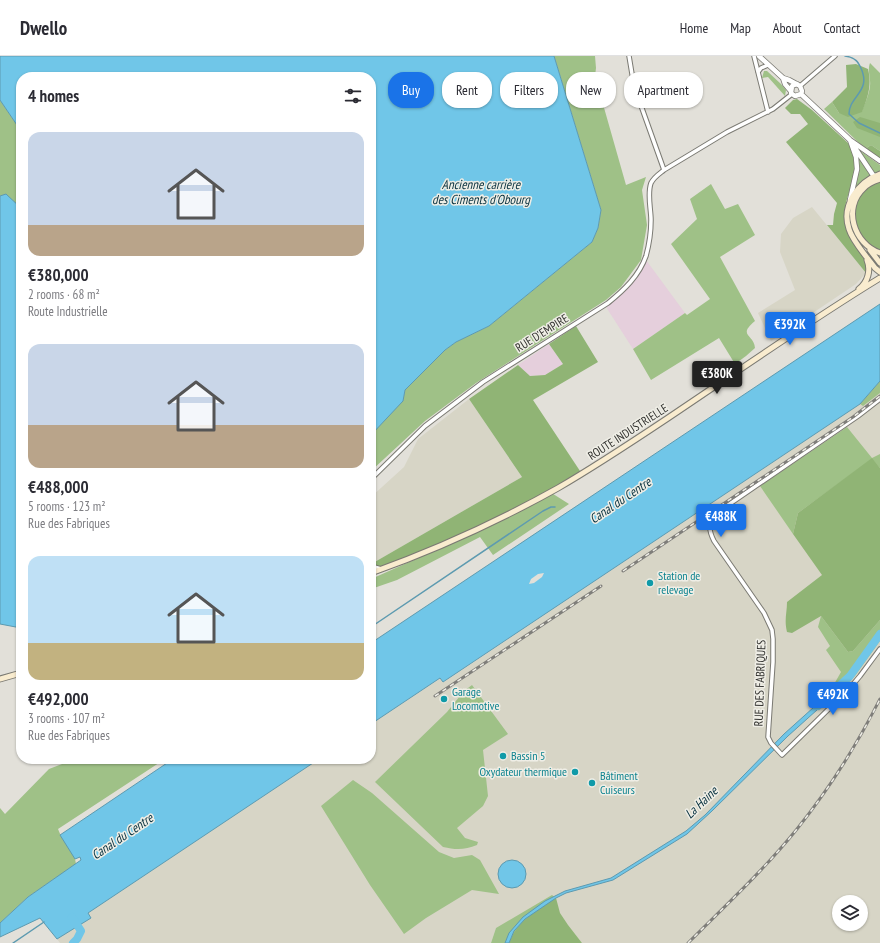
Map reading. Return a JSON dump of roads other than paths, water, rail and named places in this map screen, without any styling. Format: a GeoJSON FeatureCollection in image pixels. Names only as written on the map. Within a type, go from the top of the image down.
{"type":"FeatureCollection","features":[{"type":"Feature","properties":{"kind":"main road"},"geometry":{"type":"LineString","coordinates":[[852,295],[862,287],[870,269],[852,235],[848,223],[847,216],[849,205],[858,188],[864,183],[879,177]]}},
{"type":"Feature","properties":{"kind":"main road"},"geometry":{"type":"LineString","coordinates":[[879,177],[863,188],[853,208],[854,226],[859,238],[880,263]]}},
{"type":"Feature","properties":{"kind":"main road"},"geometry":{"type":"LineString","coordinates":[[852,235],[875,268],[880,272]]}},
{"type":"Feature","properties":{"kind":"main road"},"geometry":{"type":"LineString","coordinates":[[867,247],[880,253]]}},
{"type":"Feature","properties":{"kind":"main road","name":"ROUTE INDUSTRIELLE"},"geometry":{"type":"LineString","coordinates":[[376,571],[465,534],[559,488],[611,456],[852,295],[880,278]]}},
{"type":"Feature","properties":{"kind":"main road"},"geometry":{"type":"LineString","coordinates":[[0,679],[16,674]]}},
{"type":"Feature","properties":{"kind":"street"},"geometry":{"type":"LineString","coordinates":[[629,56],[634,86],[664,170]]}},
{"type":"Feature","properties":{"kind":"street"},"geometry":{"type":"LineString","coordinates":[[754,56],[768,112]]}},
{"type":"Feature","properties":{"kind":"street"},"geometry":{"type":"LineString","coordinates":[[759,56],[783,78],[799,85],[802,89],[801,94]]}},
{"type":"Feature","properties":{"kind":"street"},"geometry":{"type":"LineString","coordinates":[[791,92],[793,85],[799,85],[835,56]]}},
{"type":"Feature","properties":{"kind":"street"},"geometry":{"type":"LineString","coordinates":[[758,72],[768,65]]}},
{"type":"Feature","properties":{"kind":"street"},"geometry":{"type":"LineString","coordinates":[[783,78],[785,84],[791,92],[797,96],[801,94]]}},
{"type":"Feature","properties":{"kind":"street","name":"RUE D'EMPIRE"},"geometry":{"type":"LineString","coordinates":[[376,474],[421,430],[483,382],[608,303],[628,286],[635,277],[646,255],[651,221],[650,186],[655,178],[664,170],[727,132],[768,112],[791,92]]}},
{"type":"Feature","properties":{"kind":"street"},"geometry":{"type":"LineString","coordinates":[[801,94],[850,140],[880,161]]}},
{"type":"Feature","properties":{"kind":"street"},"geometry":{"type":"LineString","coordinates":[[850,140],[879,177]]}},
{"type":"Feature","properties":{"kind":"street"},"geometry":{"type":"LineString","coordinates":[[849,205],[857,169],[856,157],[850,140]]}},
{"type":"Feature","properties":{"kind":"street","name":"RUE DES FABRIQUES"},"geometry":{"type":"LineString","coordinates":[[880,399],[718,512],[711,521],[710,533],[764,613],[772,630],[773,662],[768,732],[771,743],[782,755],[839,700],[860,676],[880,649]]}},
{"type":"Feature","properties":{"kind":"street"},"geometry":{"type":"LineString","coordinates":[[376,568],[381,569]]}},
{"type":"Feature","properties":{"kind":"water","name":"Ancienne carrière des Ciments d'Obourg"},"geometry":{"type":"Polygon","coordinates":[[[0,56],[554,56],[566,95],[566,108],[570,108],[601,210],[598,228],[592,242],[489,326],[456,342],[445,350],[405,390],[403,401],[376,430],[376,72],[16,72],[16,124],[0,100],[0,56]]]}},
{"type":"Feature","properties":{"kind":"water"},"geometry":{"type":"Polygon","coordinates":[[[6,194],[16,203],[16,627],[0,624],[0,196],[6,194]]]}},
{"type":"Feature","properties":{"kind":"water","name":"Canal du Centre"},"geometry":{"type":"Polygon","coordinates":[[[880,304],[880,381],[860,404],[443,682],[440,678],[376,721],[376,640],[880,304]]]}},
{"type":"Feature","properties":{"kind":"water"},"geometry":{"type":"Polygon","coordinates":[[[824,698],[827,701],[788,736],[687,834],[613,880],[566,893],[556,898],[525,919],[514,931],[509,943],[505,943],[509,933],[523,917],[545,901],[565,891],[611,878],[686,831],[705,815],[784,734],[824,698]]]}},
{"type":"Feature","properties":{"kind":"water","name":"Canal du Centre"},"geometry":{"type":"Polygon","coordinates":[[[166,764],[312,764],[88,913],[91,918],[57,939],[40,918],[0,937],[0,923],[28,897],[81,860],[80,857],[75,859],[60,835],[166,764]]]}},
{"type":"Feature","properties":{"kind":"water"},"geometry":{"type":"Polygon","coordinates":[[[512,860],[522,864],[526,874],[522,884],[512,888],[502,884],[498,874],[502,864],[512,860]]]}},
{"type":"Feature","properties":{"kind":"waterway"},"geometry":{"type":"LineString","coordinates":[[845,56],[856,60],[860,66],[864,82],[850,108],[849,114],[859,123],[880,133]]}},
{"type":"Feature","properties":{"kind":"waterway"},"geometry":{"type":"LineString","coordinates":[[376,624],[543,511],[551,507],[555,507]]}},
{"type":"Feature","properties":{"kind":"waterway","name":"La Haine"},"geometry":{"type":"LineString","coordinates":[[818,706],[850,676],[880,634]]}},
{"type":"Feature","properties":{"kind":"waterway"},"geometry":{"type":"LineString","coordinates":[[72,917],[81,931],[73,943]]}},
{"type":"Feature","properties":{"kind":"waterway"},"geometry":{"type":"LineString","coordinates":[[13,943],[44,922]]}},
{"type":"Feature","properties":{"kind":"railway"},"geometry":{"type":"LineString","coordinates":[[623,571],[853,417],[880,396]]}},
{"type":"Feature","properties":{"kind":"railway"},"geometry":{"type":"LineString","coordinates":[[435,696],[601,586]]}},
{"type":"Feature","properties":{"kind":"railway"},"geometry":{"type":"LineString","coordinates":[[688,943],[758,873],[797,829],[842,766],[880,699]]}},
{"type":"Feature","properties":{"kind":"place","name":"Station de relevage"},"geometry":{"type":"Point","coordinates":[650,583]}},
{"type":"Feature","properties":{"kind":"place","name":"Garage Locomotive"},"geometry":{"type":"Point","coordinates":[444,699]}},
{"type":"Feature","properties":{"kind":"place","name":"Bassin 5"},"geometry":{"type":"Point","coordinates":[503,756]}},
{"type":"Feature","properties":{"kind":"place","name":"Oxydateur thermique"},"geometry":{"type":"Point","coordinates":[575,772]}},
{"type":"Feature","properties":{"kind":"place","name":"Bâtiment Cuiseurs"},"geometry":{"type":"Point","coordinates":[592,783]}}]}
